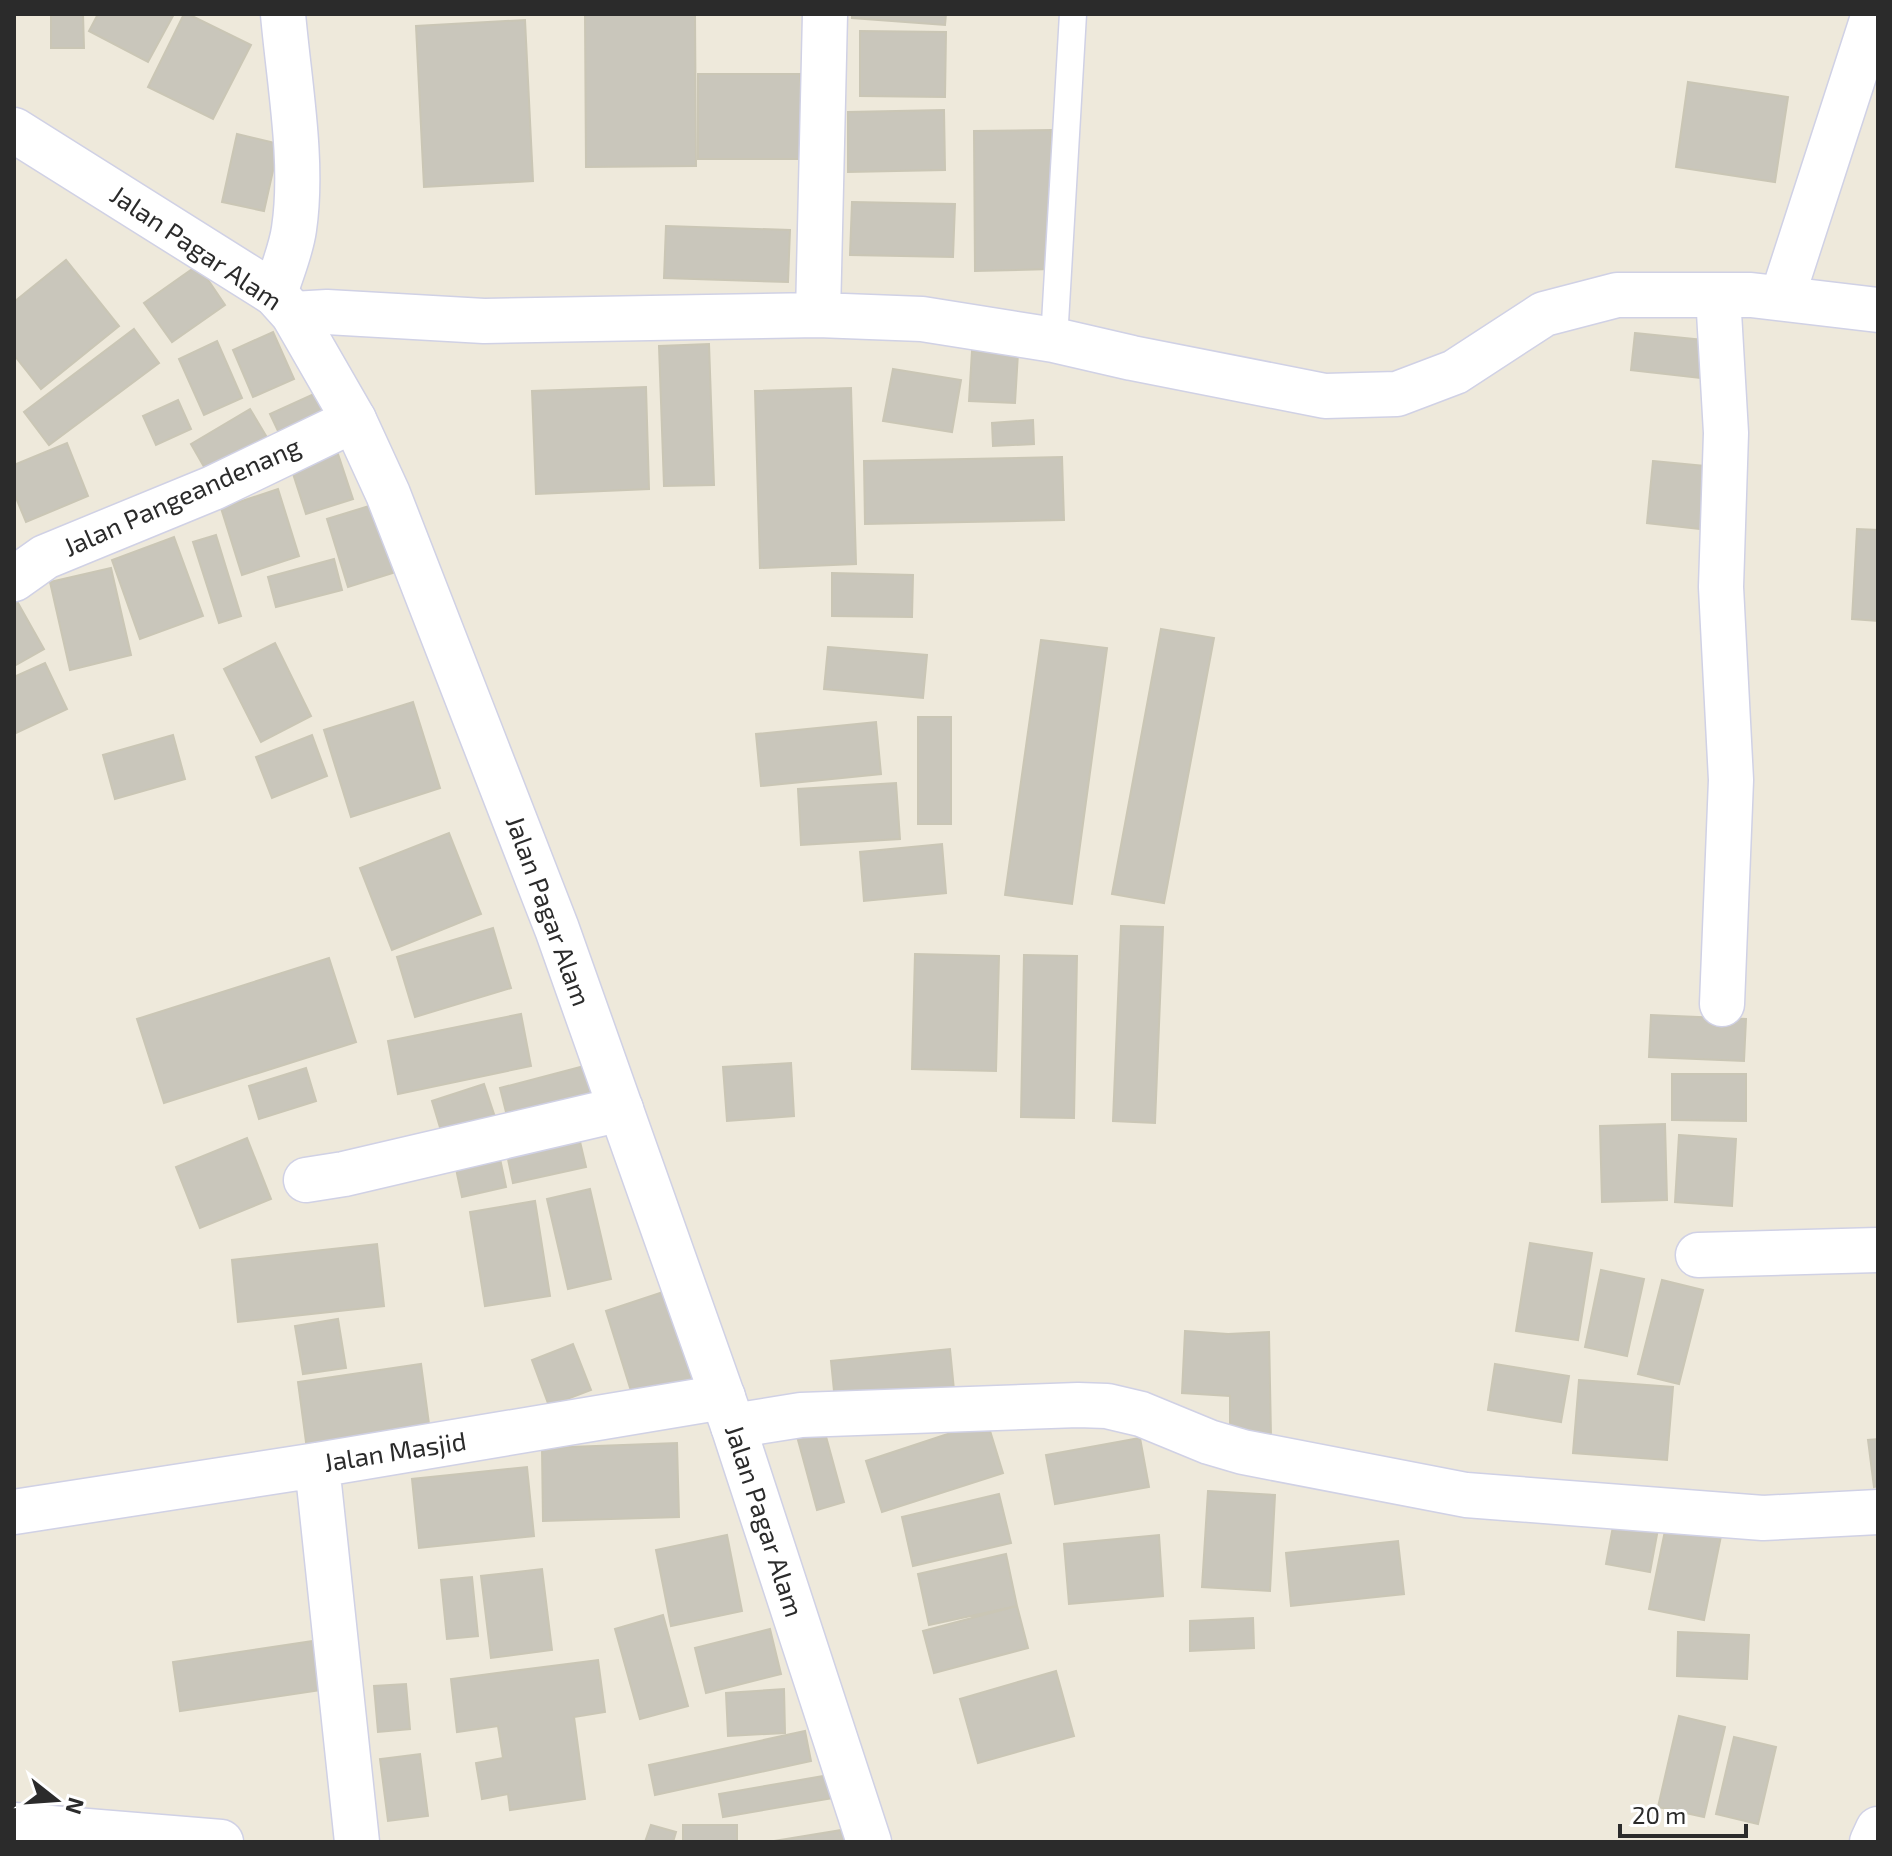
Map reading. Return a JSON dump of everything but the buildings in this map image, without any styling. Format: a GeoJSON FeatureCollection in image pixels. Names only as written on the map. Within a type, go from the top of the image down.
{"type":"FeatureCollection","features":[{"type":"Feature","properties":{"kind":"street"},"geometry":{"type":"LineString","coordinates":[[283,14],[297,178],[294,231],[284,304],[327,312],[484,321],[818,315],[922,319],[1054,340],[1325,396],[1397,394],[1455,372],[1544,314],[1617,295],[1751,295],[1878,310]]}},
{"type":"Feature","properties":{"kind":"street"},"geometry":{"type":"LineString","coordinates":[[818,315],[825,14]]}},
{"type":"Feature","properties":{"kind":"street"},"geometry":{"type":"LineString","coordinates":[[1782,298],[1874,14]]}},
{"type":"Feature","properties":{"kind":"street","name":"Jalan Pagar Alam"},"geometry":{"type":"LineString","coordinates":[[14,130],[284,304],[354,420],[388,494],[557,929],[728,1412],[869,1842]]}},
{"type":"Feature","properties":{"kind":"street"},"geometry":{"type":"LineString","coordinates":[[1718,295],[1726,433],[1721,587],[1731,780],[1722,1004]]}},
{"type":"Feature","properties":{"kind":"street","name":"Jalan Pangeandenang"},"geometry":{"type":"LineString","coordinates":[[14,579],[45,557],[213,488],[354,420]]}},
{"type":"Feature","properties":{"kind":"street"},"geometry":{"type":"LineString","coordinates":[[306,1180],[344,1174],[621,1109]]}},
{"type":"Feature","properties":{"kind":"street"},"geometry":{"type":"LineString","coordinates":[[1698,1255],[1878,1250]]}},
{"type":"Feature","properties":{"kind":"street","name":"Jalan Masjid"},"geometry":{"type":"LineString","coordinates":[[14,1512],[317,1465],[728,1412],[801,1415],[1107,1406],[1141,1414],[1209,1442],[1243,1452],[1466,1495],[1763,1518],[1878,1512]]}},
{"type":"Feature","properties":{"kind":"street"},"geometry":{"type":"LineString","coordinates":[[317,1465],[357,1842]]}},
{"type":"Feature","properties":{"kind":"street"},"geometry":{"type":"LineString","coordinates":[[14,1825],[206,1841]]}},
{"type":"Feature","properties":{"kind":"street"},"geometry":{"type":"LineString","coordinates":[[1872,1842],[1878,1829]]}},
{"type":"Feature","properties":{"kind":"lane"},"geometry":{"type":"LineString","coordinates":[[1054,340],[1073,14]]}}]}
